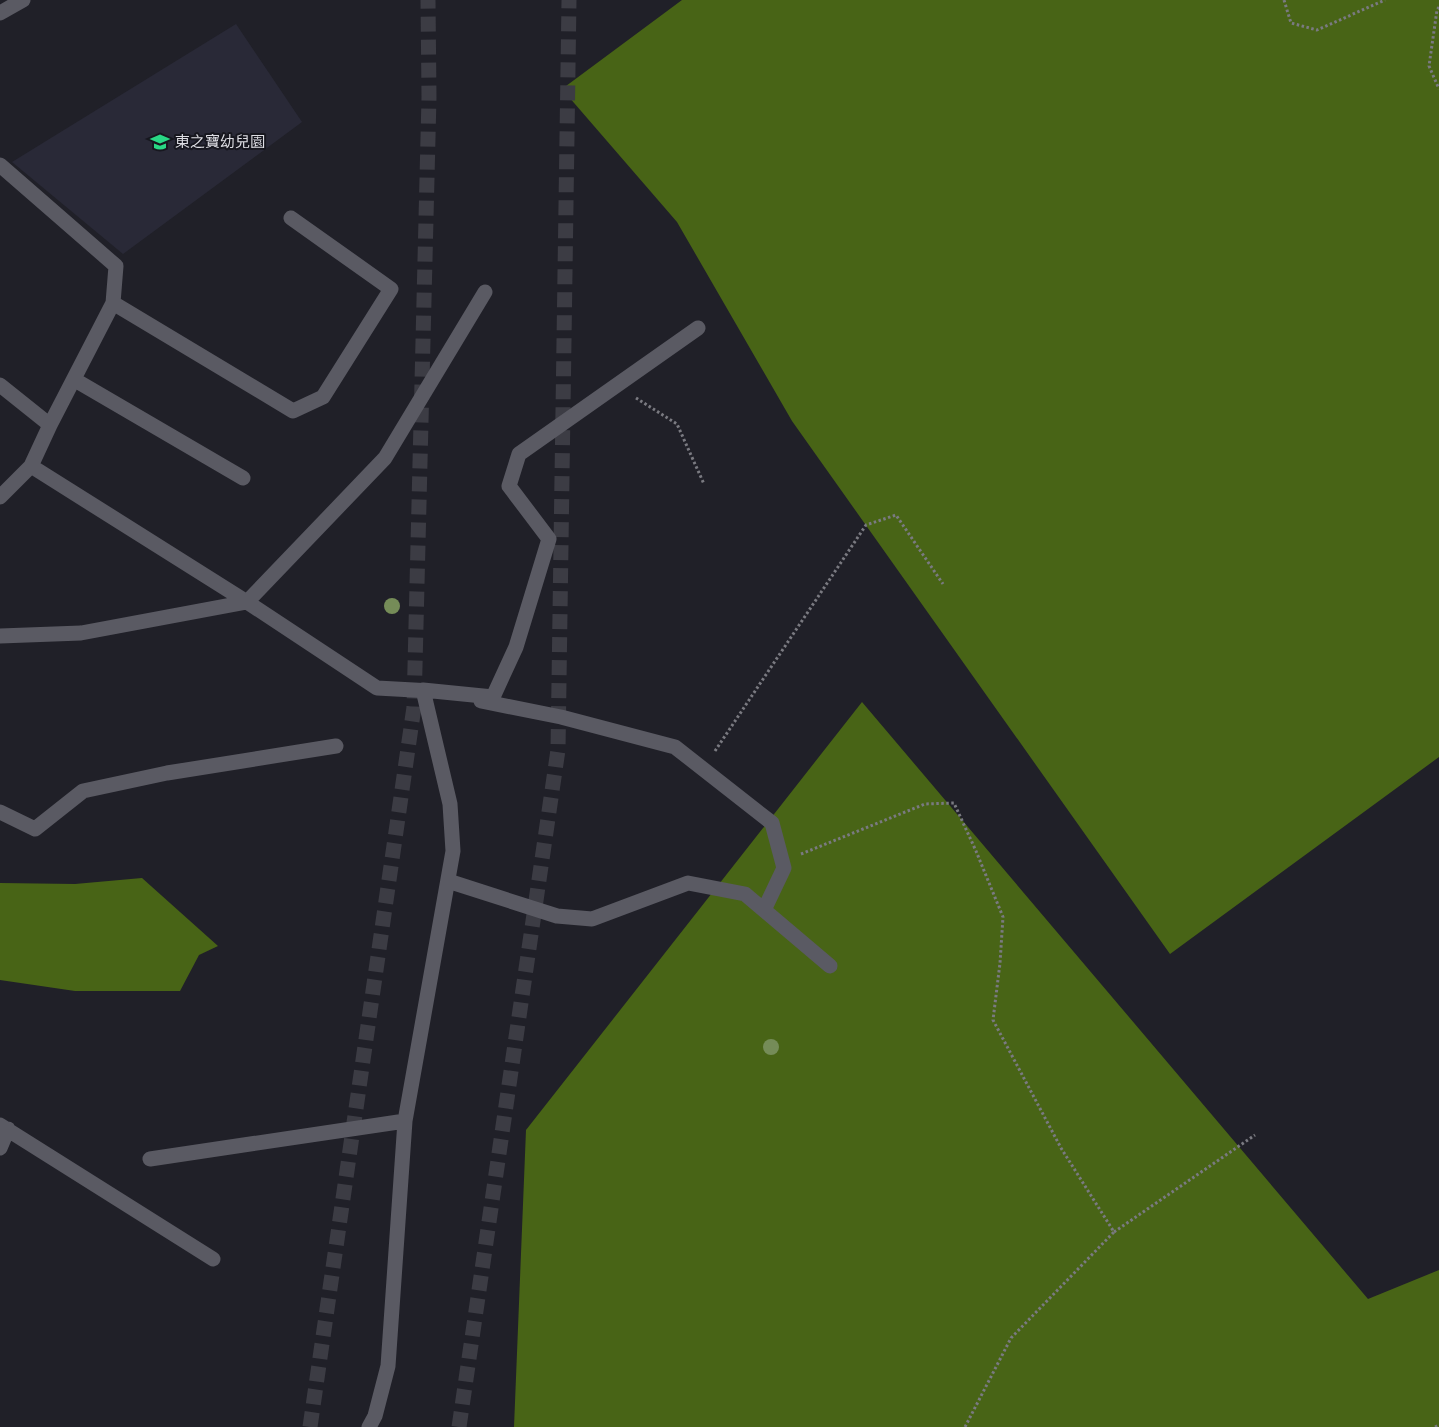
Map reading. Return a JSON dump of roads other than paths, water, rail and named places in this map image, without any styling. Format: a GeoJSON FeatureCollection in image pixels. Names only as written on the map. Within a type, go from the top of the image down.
{"type":"FeatureCollection","features":[{"type":"Feature","properties":{"kind":"street"},"geometry":{"type":"LineString","coordinates":[[0,13],[23,0]]}},
{"type":"Feature","properties":{"kind":"street"},"geometry":{"type":"LineString","coordinates":[[0,165],[116,266],[113,303],[75,380],[50,425],[31,466],[0,497]]}},
{"type":"Feature","properties":{"kind":"street"},"geometry":{"type":"LineString","coordinates":[[113,303],[293,411],[323,397],[391,289],[291,218]]}},
{"type":"Feature","properties":{"kind":"street"},"geometry":{"type":"LineString","coordinates":[[0,636],[81,633],[247,602],[385,458],[485,292]]}},
{"type":"Feature","properties":{"kind":"street"},"geometry":{"type":"LineString","coordinates":[[31,466],[247,602],[377,688],[423,690],[493,697],[516,647],[549,539],[509,486],[519,454],[698,328]]}},
{"type":"Feature","properties":{"kind":"street"},"geometry":{"type":"LineString","coordinates":[[75,380],[243,478]]}},
{"type":"Feature","properties":{"kind":"street"},"geometry":{"type":"LineString","coordinates":[[0,385],[50,425]]}},
{"type":"Feature","properties":{"kind":"street"},"geometry":{"type":"LineString","coordinates":[[423,690],[561,717],[675,747],[772,823],[784,868],[764,910]]}},
{"type":"Feature","properties":{"kind":"street"},"geometry":{"type":"LineString","coordinates":[[369,1427],[375,1416],[388,1366],[405,1121],[453,851],[450,804],[423,690]]}},
{"type":"Feature","properties":{"kind":"street"},"geometry":{"type":"LineString","coordinates":[[0,812],[35,829],[82,791],[167,773],[336,746]]}},
{"type":"Feature","properties":{"kind":"street"},"geometry":{"type":"LineString","coordinates":[[448,881],[557,916],[592,919],[688,883],[746,894],[830,966]]}},
{"type":"Feature","properties":{"kind":"street"},"geometry":{"type":"LineString","coordinates":[[150,1159],[405,1121]]}},
{"type":"Feature","properties":{"kind":"street"},"geometry":{"type":"LineString","coordinates":[[0,1148],[4,1127],[213,1259]]}},
{"type":"Feature","properties":{"kind":"tunnel"},"geometry":{"type":"LineString","coordinates":[[310,1427],[414,707],[429,97],[428,0]]}},
{"type":"Feature","properties":{"kind":"tunnel"},"geometry":{"type":"LineString","coordinates":[[459,1427],[558,750],[569,0]]}},
{"type":"Feature","properties":{"kind":"place","name":"東之寶幼兒園"},"geometry":{"type":"Point","coordinates":[160,142]}}]}
